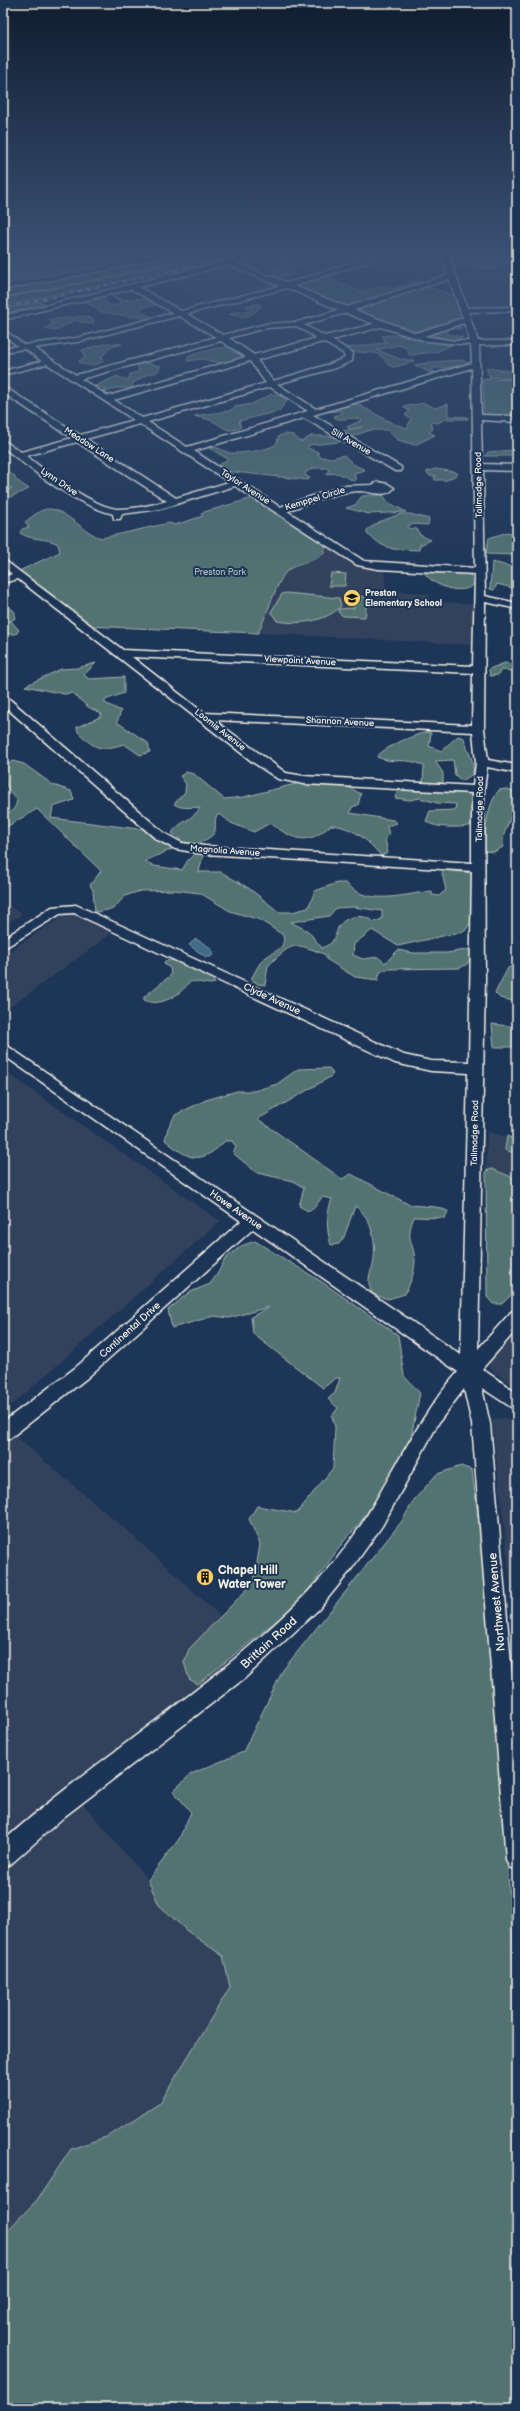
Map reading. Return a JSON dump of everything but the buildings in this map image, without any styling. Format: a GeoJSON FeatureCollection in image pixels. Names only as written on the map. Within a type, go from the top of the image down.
{"type":"FeatureCollection","features":[{"type":"Feature","properties":{"kind":"street"},"geometry":{"type":"LineString","coordinates":[[3,373],[32,366]]}},
{"type":"Feature","properties":{"kind":"street","name":"Taylor Avenue"},"geometry":{"type":"LineString","coordinates":[[56,366],[356,560],[368,565],[480,571]]}},
{"type":"Feature","properties":{"kind":"street"},"geometry":{"type":"LineString","coordinates":[[74,378],[119,366]]}},
{"type":"Feature","properties":{"kind":"street"},"geometry":{"type":"LineString","coordinates":[[107,399],[225,366]]}},
{"type":"Feature","properties":{"kind":"street"},"geometry":{"type":"LineString","coordinates":[[257,366],[271,384],[314,411]]}},
{"type":"Feature","properties":{"kind":"street"},"geometry":{"type":"LineString","coordinates":[[21,455],[334,366]]}},
{"type":"Feature","properties":{"kind":"street"},"geometry":{"type":"LineString","coordinates":[[187,450],[471,366]]}},
{"type":"Feature","properties":{"kind":"street","name":"Tallmadge Road"},"geometry":{"type":"LineString","coordinates":[[469,1370],[476,1068],[478,790],[482,763],[478,729],[480,571],[476,366]]}},
{"type":"Feature","properties":{"kind":"street","name":"Meadow Lane"},"geometry":{"type":"LineString","coordinates":[[3,389],[174,501]]}},
{"type":"Feature","properties":{"kind":"street","name":"Sill Avenue"},"geometry":{"type":"LineString","coordinates":[[304,414],[398,469]]}},
{"type":"Feature","properties":{"kind":"street"},"geometry":{"type":"LineString","coordinates":[[476,417],[517,419]]}},
{"type":"Feature","properties":{"kind":"street","name":"Lynn Drive"},"geometry":{"type":"LineString","coordinates":[[3,444],[87,502],[118,514],[148,509],[236,482]]}},
{"type":"Feature","properties":{"kind":"street"},"geometry":{"type":"LineString","coordinates":[[479,467],[517,468]]}},
{"type":"Feature","properties":{"kind":"street","name":"Kemppel Circle"},"geometry":{"type":"LineString","coordinates":[[280,510],[342,489],[374,488]]}},
{"type":"Feature","properties":{"kind":"street","name":"Loomis Avenue"},"geometry":{"type":"LineString","coordinates":[[3,562],[261,762],[288,778],[342,783],[478,790]]}},
{"type":"Feature","properties":{"kind":"street"},"geometry":{"type":"LineString","coordinates":[[3,580],[19,575]]}},
{"type":"Feature","properties":{"kind":"street"},"geometry":{"type":"LineString","coordinates":[[480,598],[517,606]]}},
{"type":"Feature","properties":{"kind":"street","name":"Viewpoint Avenue"},"geometry":{"type":"LineString","coordinates":[[120,653],[478,670]]}},
{"type":"Feature","properties":{"kind":"street","name":"Magnolia Avenue"},"geometry":{"type":"LineString","coordinates":[[3,698],[160,836],[179,846],[207,850],[478,867]]}},
{"type":"Feature","properties":{"kind":"street","name":"Shannon Avenue"},"geometry":{"type":"LineString","coordinates":[[201,716],[478,729]]}},
{"type":"Feature","properties":{"kind":"street"},"geometry":{"type":"LineString","coordinates":[[482,763],[517,769]]}},
{"type":"Feature","properties":{"kind":"street","name":"Clyde Avenue"},"geometry":{"type":"LineString","coordinates":[[3,945],[57,910],[73,908],[400,1059],[427,1066],[476,1068]]}},
{"type":"Feature","properties":{"kind":"street","name":"Howe Avenue"},"geometry":{"type":"LineString","coordinates":[[3,1048],[517,1404]]}},
{"type":"Feature","properties":{"kind":"street","name":"Continental Drive"},"geometry":{"type":"LineString","coordinates":[[3,1433],[81,1373],[252,1220]]}},
{"type":"Feature","properties":{"kind":"street","name":"Brittain Road"},"geometry":{"type":"LineString","coordinates":[[3,1856],[57,1808],[238,1671],[307,1607],[343,1565],[375,1520],[433,1416],[469,1370],[517,1317]]}},
{"type":"Feature","properties":{"kind":"street","name":"Northwest Avenue"},"geometry":{"type":"LineString","coordinates":[[469,1370],[481,1424],[517,1859]]}},
{"type":"Feature","properties":{"kind":"shaded area","name":"Preston Elementary School"},"geometry":{"type":"Polygon","coordinates":[[[328,546],[356,564],[384,568],[386,590],[429,594],[430,601],[473,604],[473,645],[258,633],[285,573],[328,546]]]}},
{"type":"Feature","properties":{"kind":"shaded area"},"geometry":{"type":"Polygon","coordinates":[[[3,902],[22,914],[3,926],[3,902]]]}},
{"type":"Feature","properties":{"kind":"shaded area"},"geometry":{"type":"Polygon","coordinates":[[[67,913],[75,913],[115,931],[3,1012],[3,956],[67,913]]]}},
{"type":"Feature","properties":{"kind":"shaded area"},"geometry":{"type":"Polygon","coordinates":[[[196,939],[211,948],[214,954],[210,957],[206,957],[189,945],[196,939]]]}},
{"type":"Feature","properties":{"kind":"shaded area"},"geometry":{"type":"Polygon","coordinates":[[[3,1070],[220,1221],[12,1405],[3,1397],[3,1070]]]}},
{"type":"Feature","properties":{"kind":"shaded area"},"geometry":{"type":"Polygon","coordinates":[[[487,1132],[517,1139],[517,1185],[514,1184],[513,1178],[492,1169],[486,1171],[487,1132]]]}},
{"type":"Feature","properties":{"kind":"shaded area"},"geometry":{"type":"Polygon","coordinates":[[[517,1324],[517,1388],[491,1370],[487,1358],[517,1324]]]}},
{"type":"Feature","properties":{"kind":"shaded area"},"geometry":{"type":"Polygon","coordinates":[[[504,1418],[517,1423],[517,1639],[492,1420],[504,1418]]]}},
{"type":"Feature","properties":{"kind":"shaded area"},"geometry":{"type":"Polygon","coordinates":[[[3,1426],[131,1534],[217,1613],[254,1657],[75,1794],[148,1880],[159,1905],[187,1931],[223,1956],[230,1987],[160,2103],[109,2136],[71,2149],[37,2200],[3,2235],[3,1426]]]}},
{"type":"Feature","properties":{"kind":"green space"},"geometry":{"type":"Polygon","coordinates":[[[138,366],[161,366],[156,373],[150,373],[133,383],[132,388],[116,388],[106,392],[101,391],[106,389],[95,386],[117,376],[128,381],[130,374],[139,372],[138,366]]]}},
{"type":"Feature","properties":{"kind":"green space"},"geometry":{"type":"Polygon","coordinates":[[[416,366],[462,366],[447,368],[432,368],[434,372],[430,373],[416,366]]]}},
{"type":"Feature","properties":{"kind":"green space"},"geometry":{"type":"Polygon","coordinates":[[[486,368],[517,372],[517,379],[490,377],[486,368]]]}},
{"type":"Feature","properties":{"kind":"green space"},"geometry":{"type":"Polygon","coordinates":[[[483,379],[517,380],[517,416],[484,415],[483,379]]]}},
{"type":"Feature","properties":{"kind":"green space"},"geometry":{"type":"Polygon","coordinates":[[[272,394],[281,396],[287,401],[279,411],[239,421],[241,427],[236,429],[228,430],[210,420],[194,416],[229,411],[235,407],[252,404],[272,394]]]}},
{"type":"Feature","properties":{"kind":"green space"},"geometry":{"type":"Polygon","coordinates":[[[424,403],[435,408],[448,404],[448,416],[467,417],[468,419],[445,419],[438,423],[431,422],[433,429],[429,432],[435,435],[415,445],[398,440],[387,430],[371,430],[350,437],[342,433],[343,431],[362,427],[350,429],[347,427],[362,420],[355,418],[335,418],[334,416],[343,413],[341,411],[325,412],[326,409],[357,404],[394,424],[407,428],[411,419],[405,415],[410,411],[403,407],[424,403]]]}},
{"type":"Feature","properties":{"kind":"green space"},"geometry":{"type":"Polygon","coordinates":[[[285,434],[293,435],[301,442],[311,436],[334,436],[340,442],[309,445],[307,448],[318,452],[319,457],[332,458],[344,455],[353,464],[365,470],[354,473],[356,480],[354,481],[338,473],[326,474],[329,470],[327,468],[314,468],[306,472],[305,475],[310,478],[308,480],[225,471],[218,466],[228,459],[209,448],[216,448],[230,453],[254,451],[273,446],[277,443],[279,436],[285,434]]]}},
{"type":"Feature","properties":{"kind":"green space"},"geometry":{"type":"Polygon","coordinates":[[[517,447],[517,456],[485,456],[488,452],[514,450],[517,447]]]}},
{"type":"Feature","properties":{"kind":"green space"},"geometry":{"type":"Polygon","coordinates":[[[435,469],[456,472],[458,474],[447,480],[435,480],[434,478],[437,476],[430,476],[426,472],[435,469]]]}},
{"type":"Feature","properties":{"kind":"green space"},"geometry":{"type":"Polygon","coordinates":[[[3,471],[15,476],[15,479],[29,489],[10,497],[3,507],[3,492],[12,488],[3,485],[3,471]]]}},
{"type":"Feature","properties":{"kind":"green space"},"geometry":{"type":"Polygon","coordinates":[[[383,495],[388,502],[406,512],[369,514],[346,508],[355,505],[362,496],[383,495]]]}},
{"type":"Feature","properties":{"kind":"green space","name":"Preston Park"},"geometry":{"type":"Polygon","coordinates":[[[253,498],[261,500],[264,505],[328,546],[323,550],[325,551],[321,555],[311,561],[294,566],[285,573],[278,585],[258,633],[86,626],[17,572],[60,552],[58,544],[49,540],[29,537],[20,533],[22,529],[29,527],[25,522],[37,513],[47,509],[56,510],[62,513],[89,532],[102,538],[169,523],[175,525],[203,516],[201,514],[204,512],[253,498]]]}},
{"type":"Feature","properties":{"kind":"green space"},"geometry":{"type":"Polygon","coordinates":[[[400,514],[410,514],[429,519],[428,525],[412,524],[408,526],[408,528],[417,529],[420,535],[431,540],[420,545],[419,550],[393,549],[382,545],[367,534],[367,530],[379,522],[400,514]]]}},
{"type":"Feature","properties":{"kind":"green space"},"geometry":{"type":"Polygon","coordinates":[[[508,532],[513,534],[512,538],[517,540],[517,555],[486,554],[489,538],[508,532]]]}},
{"type":"Feature","properties":{"kind":"green space"},"geometry":{"type":"Polygon","coordinates":[[[492,562],[517,568],[517,589],[497,584],[494,590],[490,589],[492,562]]]}},
{"type":"Feature","properties":{"kind":"green space"},"geometry":{"type":"Polygon","coordinates":[[[424,572],[466,573],[475,578],[475,583],[470,587],[455,590],[433,581],[424,572]]]}},
{"type":"Feature","properties":{"kind":"green space"},"geometry":{"type":"Polygon","coordinates":[[[331,573],[346,574],[345,586],[329,586],[331,573]]]}},
{"type":"Feature","properties":{"kind":"green space"},"geometry":{"type":"Polygon","coordinates":[[[286,593],[339,598],[341,606],[328,616],[320,619],[294,623],[277,621],[271,612],[282,594],[286,593]]]}},
{"type":"Feature","properties":{"kind":"green space"},"geometry":{"type":"Polygon","coordinates":[[[356,597],[367,597],[365,617],[343,616],[338,612],[339,609],[354,608],[356,597]]]}},
{"type":"Feature","properties":{"kind":"green space"},"geometry":{"type":"Polygon","coordinates":[[[4,605],[9,606],[15,612],[15,618],[11,621],[19,630],[16,634],[3,634],[4,605]]]}},
{"type":"Feature","properties":{"kind":"green space"},"geometry":{"type":"Polygon","coordinates":[[[96,663],[84,675],[89,679],[124,677],[124,693],[105,700],[105,703],[121,711],[117,722],[148,743],[150,752],[140,755],[124,744],[109,748],[94,746],[78,732],[77,727],[100,717],[102,714],[88,707],[73,693],[64,694],[25,686],[61,669],[77,668],[96,663]]]}},
{"type":"Feature","properties":{"kind":"green space"},"geometry":{"type":"Polygon","coordinates":[[[505,663],[517,664],[517,681],[514,671],[501,670],[498,675],[490,676],[489,669],[505,663]]]}},
{"type":"Feature","properties":{"kind":"green space"},"geometry":{"type":"Polygon","coordinates":[[[427,732],[431,733],[429,746],[441,751],[458,736],[464,738],[473,764],[473,774],[462,781],[455,775],[453,760],[435,761],[443,773],[443,783],[430,785],[423,783],[424,766],[418,763],[389,760],[377,757],[380,753],[408,738],[427,732]]]}},
{"type":"Feature","properties":{"kind":"green space"},"geometry":{"type":"Polygon","coordinates":[[[13,761],[24,764],[53,785],[71,791],[74,800],[53,807],[51,818],[139,829],[147,828],[162,843],[172,849],[145,861],[154,866],[182,870],[191,857],[201,853],[203,855],[199,872],[221,872],[250,889],[279,912],[292,912],[308,908],[315,891],[337,883],[346,883],[364,895],[375,897],[398,896],[432,891],[432,895],[439,896],[446,890],[442,873],[444,870],[471,873],[473,880],[472,920],[465,931],[398,946],[372,930],[354,944],[353,955],[363,959],[378,957],[385,963],[398,950],[413,953],[447,953],[471,949],[473,956],[467,964],[460,968],[388,969],[380,972],[378,980],[355,977],[326,959],[326,955],[300,946],[294,946],[283,952],[268,966],[265,985],[258,984],[251,979],[264,958],[280,948],[284,941],[283,935],[260,920],[230,911],[200,893],[174,890],[140,891],[125,896],[113,909],[95,912],[93,890],[90,885],[101,871],[37,809],[3,829],[3,816],[13,810],[16,806],[17,800],[6,785],[3,767],[13,761]],[[353,907],[336,908],[329,916],[291,922],[308,931],[322,948],[332,941],[338,928],[345,920],[355,917],[365,917],[374,922],[382,919],[382,911],[353,907]]]}},
{"type":"Feature","properties":{"kind":"green space"},"geometry":{"type":"Polygon","coordinates":[[[186,772],[194,774],[224,799],[244,797],[299,783],[350,788],[361,794],[358,805],[352,807],[350,813],[393,820],[397,823],[387,826],[389,835],[385,839],[388,853],[381,856],[365,839],[353,831],[339,826],[331,825],[315,836],[307,839],[300,839],[286,834],[270,823],[254,832],[231,823],[221,815],[217,815],[215,821],[215,831],[209,838],[194,845],[183,842],[172,833],[178,826],[194,815],[200,808],[177,806],[174,804],[185,792],[186,784],[180,776],[186,772]]]}},
{"type":"Feature","properties":{"kind":"green space"},"geometry":{"type":"Polygon","coordinates":[[[506,789],[514,791],[517,798],[514,802],[512,813],[504,835],[503,847],[494,852],[485,851],[487,819],[491,804],[499,790],[506,789]]]}},
{"type":"Feature","properties":{"kind":"green space"},"geometry":{"type":"Polygon","coordinates":[[[400,790],[471,793],[474,795],[473,825],[463,827],[442,827],[430,824],[426,821],[430,811],[455,810],[456,804],[437,803],[420,798],[410,800],[395,798],[397,792],[400,790]]]}},
{"type":"Feature","properties":{"kind":"green space"},"geometry":{"type":"Polygon","coordinates":[[[172,960],[211,976],[215,983],[209,984],[189,982],[181,991],[169,999],[156,1002],[144,1000],[144,997],[171,975],[170,968],[164,964],[165,961],[172,960]]]}},
{"type":"Feature","properties":{"kind":"green space"},"geometry":{"type":"Polygon","coordinates":[[[517,964],[517,1021],[513,1001],[500,998],[495,993],[508,968],[517,964]]]}},
{"type":"Feature","properties":{"kind":"green space"},"geometry":{"type":"Polygon","coordinates":[[[492,1024],[517,1027],[517,1047],[494,1047],[492,1024]]]}},
{"type":"Feature","properties":{"kind":"green space"},"geometry":{"type":"Polygon","coordinates":[[[329,1068],[333,1074],[330,1077],[258,1119],[342,1179],[351,1174],[410,1205],[436,1207],[448,1211],[445,1218],[414,1217],[411,1224],[410,1239],[414,1253],[415,1265],[412,1278],[405,1294],[388,1299],[372,1294],[369,1285],[369,1275],[373,1265],[374,1240],[370,1224],[361,1211],[355,1206],[344,1237],[339,1244],[331,1245],[327,1222],[332,1199],[322,1197],[315,1207],[308,1211],[299,1206],[304,1188],[293,1181],[257,1173],[233,1153],[236,1147],[232,1141],[225,1141],[209,1154],[202,1157],[195,1157],[189,1156],[165,1140],[168,1128],[175,1115],[206,1100],[237,1091],[254,1091],[277,1084],[298,1069],[329,1068]]]}},
{"type":"Feature","properties":{"kind":"green space"},"geometry":{"type":"Polygon","coordinates":[[[507,1136],[517,1140],[517,1154],[505,1150],[507,1136]]]}},
{"type":"Feature","properties":{"kind":"green space"},"geometry":{"type":"Polygon","coordinates":[[[492,1169],[514,1178],[514,1184],[517,1185],[517,1289],[502,1304],[493,1304],[487,1297],[486,1171],[492,1169]]]}},
{"type":"Feature","properties":{"kind":"green space"},"geometry":{"type":"Polygon","coordinates":[[[255,1241],[322,1282],[398,1335],[404,1376],[420,1393],[411,1437],[387,1483],[360,1523],[344,1541],[308,1591],[290,1610],[198,1684],[189,1679],[184,1662],[189,1649],[254,1582],[260,1544],[249,1519],[257,1506],[297,1513],[333,1468],[335,1427],[332,1416],[338,1408],[328,1399],[335,1393],[340,1378],[336,1378],[323,1388],[253,1334],[251,1317],[269,1307],[229,1318],[214,1316],[172,1328],[168,1310],[188,1293],[210,1284],[218,1273],[225,1259],[241,1246],[255,1241]]]}},
{"type":"Feature","properties":{"kind":"green space"},"geometry":{"type":"Polygon","coordinates":[[[461,1466],[472,1470],[488,1593],[517,2000],[517,2408],[3,2408],[3,2235],[37,2200],[71,2149],[109,2136],[160,2103],[230,1987],[223,1956],[187,1931],[159,1905],[148,1880],[179,1839],[191,1812],[173,1791],[191,1774],[243,1752],[283,1670],[402,1521],[414,1500],[437,1474],[461,1466]]]}},
{"type":"Feature","properties":{"kind":"place","name":"Preston Elementary School"},"geometry":{"type":"Point","coordinates":[352,598]}},
{"type":"Feature","properties":{"kind":"place","name":"Chapel Hill Water Tower"},"geometry":{"type":"Point","coordinates":[205,1577]}}]}
